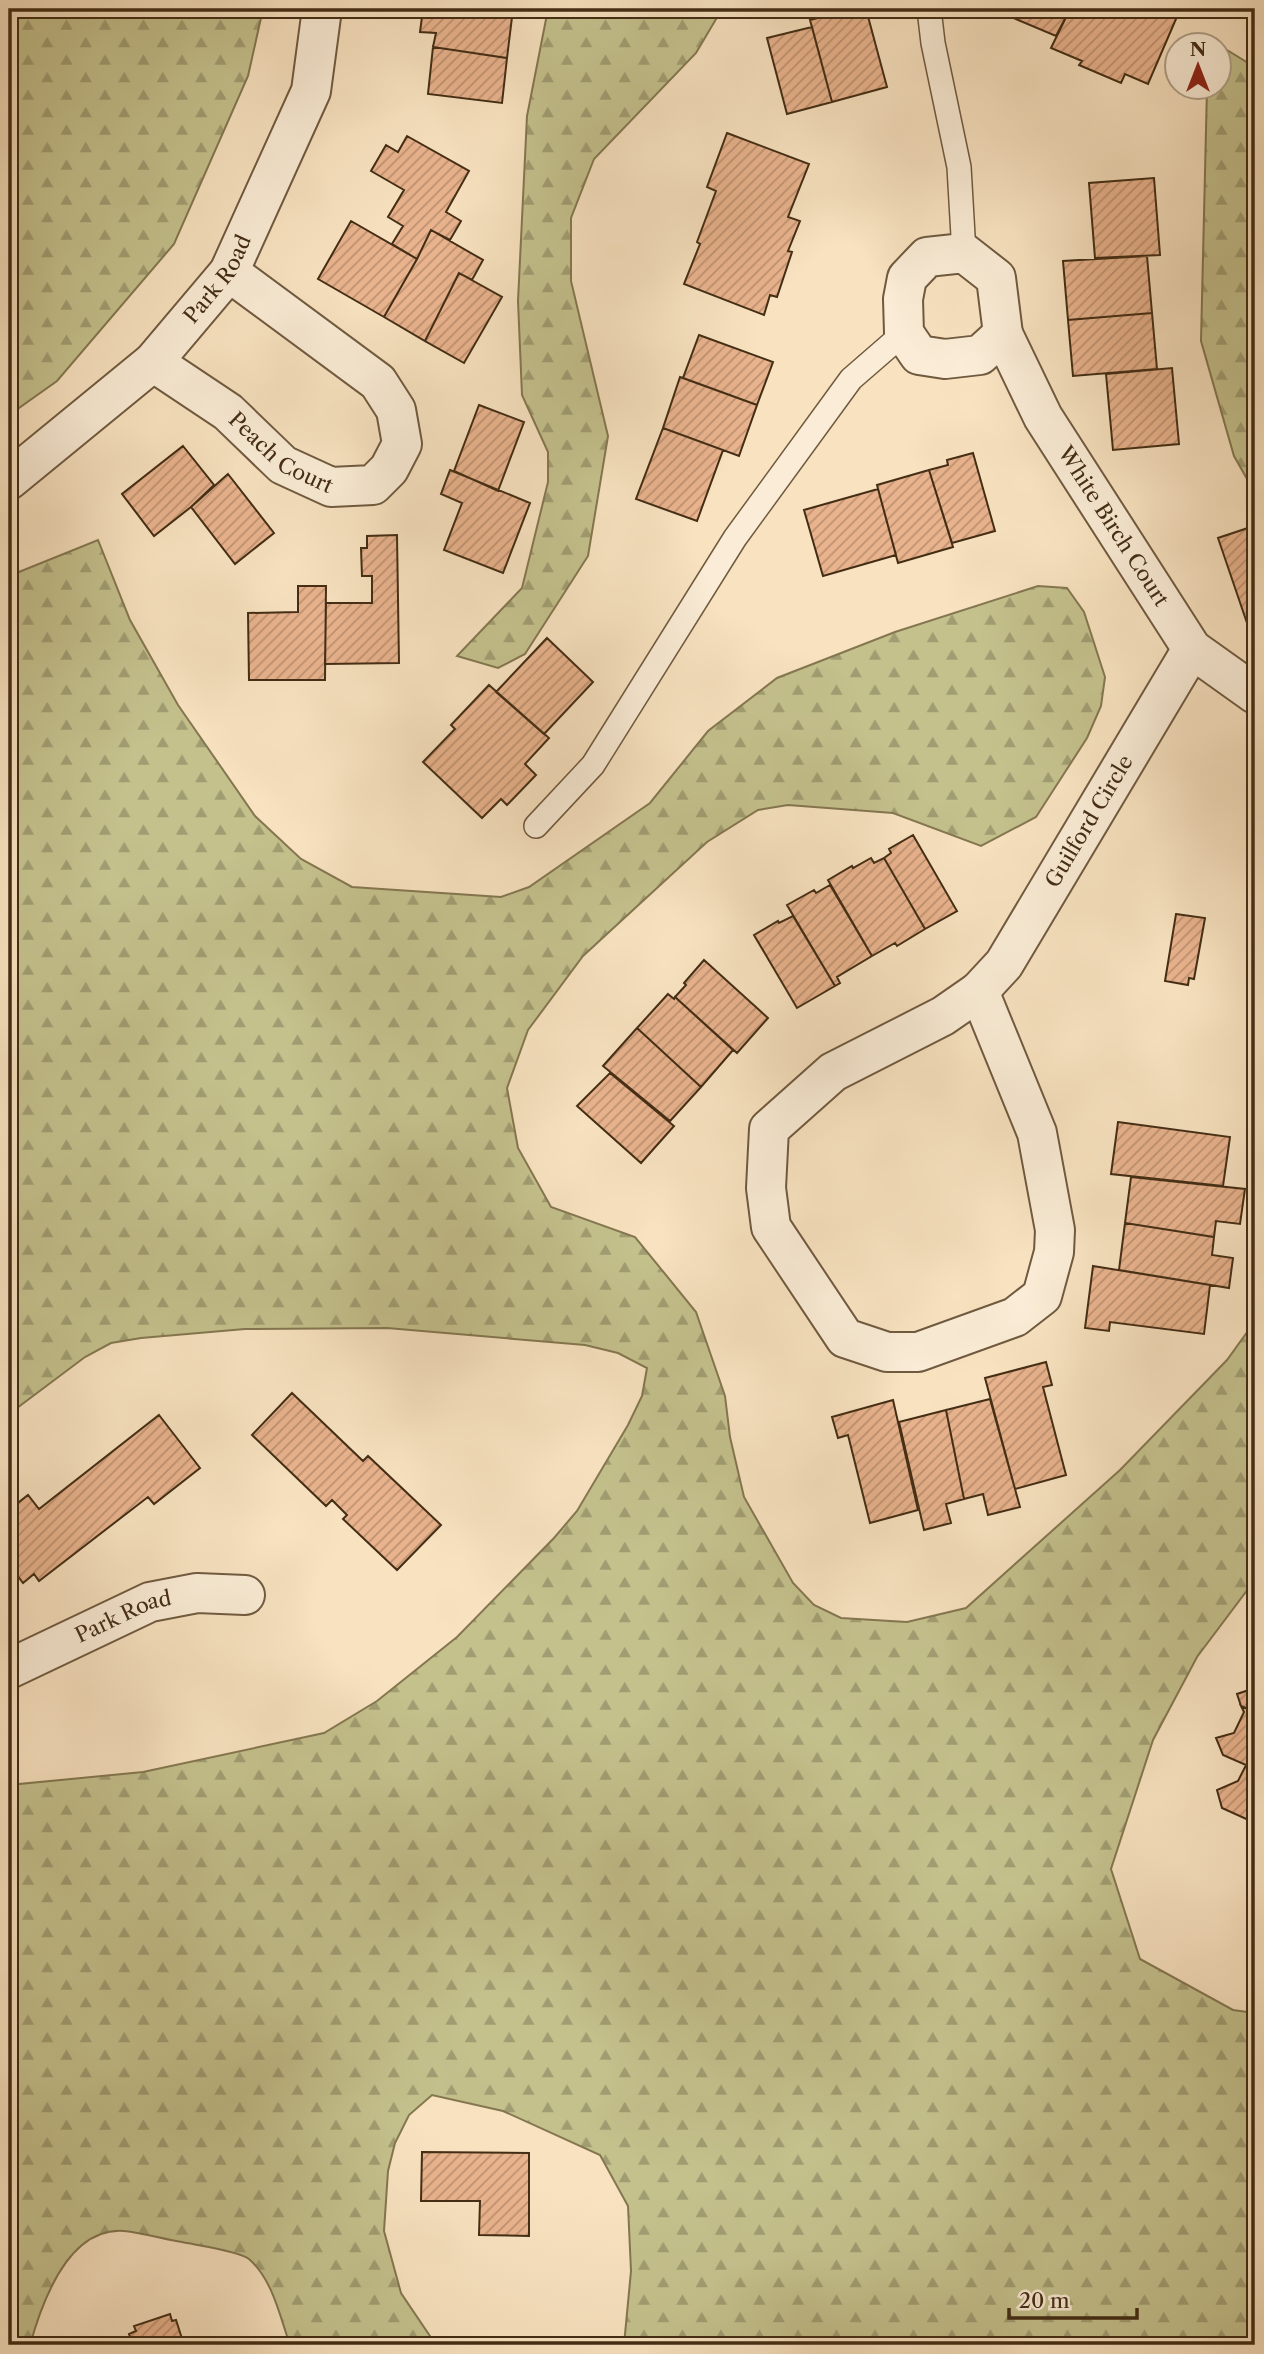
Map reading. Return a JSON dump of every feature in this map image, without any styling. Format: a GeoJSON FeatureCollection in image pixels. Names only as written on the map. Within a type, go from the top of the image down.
{"type":"FeatureCollection","features":[{"type":"Feature","properties":{"kind":"street","name":"Park Road"},"geometry":{"type":"LineString","coordinates":[[9,480],[153,362],[229,272],[311,91],[322,9]]}},
{"type":"Feature","properties":{"kind":"street"},"geometry":{"type":"LineString","coordinates":[[964,253],[996,278],[1003,334],[980,355],[944,359],[919,355],[904,333],[903,299],[907,278],[928,257],[964,253]]}},
{"type":"Feature","properties":{"kind":"street","name":"Peach Court"},"geometry":{"type":"LineString","coordinates":[[153,362],[228,412],[283,466],[331,487],[373,485],[389,469],[402,444],[396,410],[379,382],[229,272]]}},
{"type":"Feature","properties":{"kind":"street","name":"White Birch Court"},"geometry":{"type":"LineString","coordinates":[[1003,334],[1043,417],[1192,649],[1255,694]]}},
{"type":"Feature","properties":{"kind":"street","name":"Guilford Circle"},"geometry":{"type":"LineString","coordinates":[[979,990],[1037,1133],[1055,1230],[1054,1252],[1042,1296],[1015,1317],[918,1352],[887,1352],[845,1338],[771,1227],[766,1188],[769,1129],[833,1072],[943,1016],[979,990],[1004,964],[1192,649]]}},
{"type":"Feature","properties":{"kind":"street","name":"Park Road"},"geometry":{"type":"LineString","coordinates":[[9,1669],[150,1602],[197,1593],[245,1595]]}},
{"type":"Feature","properties":{"kind":"lane"},"geometry":{"type":"LineString","coordinates":[[929,9],[933,43],[959,167],[964,253]]}},
{"type":"Feature","properties":{"kind":"lane"},"geometry":{"type":"LineString","coordinates":[[536,826],[593,765],[734,538],[851,379],[904,333]]}},
{"type":"Feature","properties":{"kind":"green space"},"geometry":{"type":"Polygon","coordinates":[[[9,9],[263,9],[248,76],[174,244],[57,381],[9,415],[9,9]]]}},
{"type":"Feature","properties":{"kind":"green space"},"geometry":{"type":"Polygon","coordinates":[[[548,9],[722,9],[696,53],[594,159],[571,218],[571,281],[608,436],[588,556],[525,654],[498,668],[457,656],[522,588],[548,482],[548,452],[522,395],[518,301],[527,116],[548,9]]]}},
{"type":"Feature","properties":{"kind":"green space"},"geometry":{"type":"Polygon","coordinates":[[[1232,53],[1253,66],[1255,92],[1255,301],[1250,341],[1255,353],[1255,493],[1234,456],[1201,341],[1207,102],[1232,102],[1232,53]]]}},
{"type":"Feature","properties":{"kind":"green space"},"geometry":{"type":"Polygon","coordinates":[[[98,540],[130,620],[178,705],[255,816],[301,859],[352,887],[501,897],[529,887],[650,803],[708,731],[777,678],[895,632],[1038,586],[1067,588],[1084,612],[1105,677],[1101,706],[1087,738],[1036,817],[981,846],[893,813],[788,805],[758,810],[707,842],[583,956],[528,1030],[507,1088],[518,1148],[551,1207],[635,1237],[696,1312],[725,1396],[730,1437],[744,1497],[793,1583],[814,1605],[841,1618],[907,1622],[966,1608],[1120,1470],[1227,1360],[1255,1321],[1254,1581],[1197,1657],[1153,1740],[1111,1869],[1140,1959],[1233,2010],[1255,2013],[1255,2345],[624,2345],[631,2271],[628,2206],[600,2155],[503,2111],[432,2095],[409,2115],[395,2143],[388,2171],[384,2231],[401,2293],[436,2345],[290,2345],[270,2288],[249,2259],[228,2251],[124,2231],[104,2233],[87,2241],[73,2254],[50,2289],[30,2345],[9,2345],[9,1785],[143,1772],[324,1733],[377,1701],[457,1637],[577,1511],[628,1425],[642,1396],[647,1368],[618,1353],[585,1345],[387,1328],[245,1329],[111,1343],[85,1357],[9,1414],[9,576],[98,540]]]}},
{"type":"Feature","properties":{"kind":"building"},"geometry":{"type":"Polygon","coordinates":[[[423,9],[513,9],[507,58],[433,47],[436,33],[420,32],[423,9]]]}},
{"type":"Feature","properties":{"kind":"building"},"geometry":{"type":"Polygon","coordinates":[[[853,9],[866,9],[887,87],[832,102],[810,20],[853,9]]]}},
{"type":"Feature","properties":{"kind":"building"},"geometry":{"type":"Polygon","coordinates":[[[1006,9],[1070,9],[1056,36],[1006,15],[1006,9]]]}},
{"type":"Feature","properties":{"kind":"building"},"geometry":{"type":"Polygon","coordinates":[[[1070,9],[1172,9],[1179,12],[1170,32],[1162,32],[1162,51],[1148,84],[1125,74],[1121,83],[1079,65],[1082,61],[1051,48],[1070,9]]]}},
{"type":"Feature","properties":{"kind":"building"},"geometry":{"type":"Polygon","coordinates":[[[812,27],[832,102],[787,114],[767,38],[812,27]]]}},
{"type":"Feature","properties":{"kind":"building"},"geometry":{"type":"Polygon","coordinates":[[[433,47],[507,58],[502,103],[428,94],[433,47]]]}},
{"type":"Feature","properties":{"kind":"building"},"geometry":{"type":"Polygon","coordinates":[[[727,133],[809,164],[788,217],[800,221],[788,251],[792,252],[777,297],[770,295],[764,315],[684,284],[700,244],[697,242],[716,191],[707,187],[727,133]]]}},
{"type":"Feature","properties":{"kind":"building"},"geometry":{"type":"Polygon","coordinates":[[[407,136],[469,171],[446,212],[461,221],[450,240],[431,230],[417,259],[392,244],[403,226],[388,217],[404,190],[371,171],[386,145],[398,152],[407,136]]]}},
{"type":"Feature","properties":{"kind":"building"},"geometry":{"type":"Polygon","coordinates":[[[1154,178],[1160,255],[1095,258],[1089,183],[1154,178]]]}},
{"type":"Feature","properties":{"kind":"building"},"geometry":{"type":"Polygon","coordinates":[[[351,221],[417,259],[384,317],[318,279],[351,221]]]}},
{"type":"Feature","properties":{"kind":"building"},"geometry":{"type":"Polygon","coordinates":[[[431,230],[483,260],[472,280],[459,273],[425,341],[384,317],[431,230]]]}},
{"type":"Feature","properties":{"kind":"building"},"geometry":{"type":"Polygon","coordinates":[[[1147,256],[1152,313],[1068,320],[1063,261],[1147,256]]]}},
{"type":"Feature","properties":{"kind":"building"},"geometry":{"type":"Polygon","coordinates":[[[459,273],[502,297],[464,363],[425,341],[459,273]]]}},
{"type":"Feature","properties":{"kind":"building"},"geometry":{"type":"Polygon","coordinates":[[[1152,313],[1157,369],[1073,376],[1068,320],[1152,313]]]}},
{"type":"Feature","properties":{"kind":"building"},"geometry":{"type":"Polygon","coordinates":[[[699,335],[773,362],[757,405],[683,378],[699,335]]]}},
{"type":"Feature","properties":{"kind":"building"},"geometry":{"type":"Polygon","coordinates":[[[1172,368],[1179,444],[1113,450],[1106,374],[1172,368]]]}},
{"type":"Feature","properties":{"kind":"building"},"geometry":{"type":"Polygon","coordinates":[[[680,377],[757,405],[739,456],[663,428],[680,377]]]}},
{"type":"Feature","properties":{"kind":"building"},"geometry":{"type":"Polygon","coordinates":[[[479,405],[524,422],[498,491],[454,471],[479,405]]]}},
{"type":"Feature","properties":{"kind":"building"},"geometry":{"type":"Polygon","coordinates":[[[663,428],[723,450],[697,521],[636,499],[663,428]]]}},
{"type":"Feature","properties":{"kind":"building"},"geometry":{"type":"Polygon","coordinates":[[[183,446],[214,485],[154,536],[122,494],[183,446]]]}},
{"type":"Feature","properties":{"kind":"building"},"geometry":{"type":"Polygon","coordinates":[[[973,453],[995,531],[952,543],[929,470],[948,465],[947,460],[973,453]]]}},
{"type":"Feature","properties":{"kind":"building"},"geometry":{"type":"Polygon","coordinates":[[[450,470],[530,503],[503,573],[444,550],[462,503],[441,494],[450,470]]]}},
{"type":"Feature","properties":{"kind":"building"},"geometry":{"type":"Polygon","coordinates":[[[929,470],[953,547],[898,563],[877,485],[929,470]]]}},
{"type":"Feature","properties":{"kind":"building"},"geometry":{"type":"Polygon","coordinates":[[[228,474],[274,533],[235,564],[191,507],[228,474]]]}},
{"type":"Feature","properties":{"kind":"building"},"geometry":{"type":"Polygon","coordinates":[[[878,489],[896,555],[823,576],[804,510],[878,489]]]}},
{"type":"Feature","properties":{"kind":"building"},"geometry":{"type":"Polygon","coordinates":[[[1254,526],[1255,620],[1247,623],[1218,538],[1254,526]]]}},
{"type":"Feature","properties":{"kind":"building"},"geometry":{"type":"Polygon","coordinates":[[[397,535],[399,663],[325,664],[326,603],[372,603],[372,576],[362,576],[361,548],[367,548],[367,536],[397,535]]]}},
{"type":"Feature","properties":{"kind":"building"},"geometry":{"type":"Polygon","coordinates":[[[298,586],[326,586],[325,680],[249,680],[248,613],[298,612],[298,586]]]}},
{"type":"Feature","properties":{"kind":"building"},"geometry":{"type":"Polygon","coordinates":[[[547,638],[593,682],[544,734],[496,692],[547,638]]]}},
{"type":"Feature","properties":{"kind":"building"},"geometry":{"type":"Polygon","coordinates":[[[489,685],[549,738],[525,764],[536,775],[507,805],[501,799],[482,818],[423,762],[455,729],[451,725],[489,685]]]}},
{"type":"Feature","properties":{"kind":"building"},"geometry":{"type":"Polygon","coordinates":[[[913,835],[957,911],[925,929],[884,858],[891,853],[889,849],[913,835]]]}},
{"type":"Feature","properties":{"kind":"building"},"geometry":{"type":"Polygon","coordinates":[[[871,858],[874,863],[884,858],[925,929],[897,946],[895,943],[872,956],[828,880],[871,858]]]}},
{"type":"Feature","properties":{"kind":"building"},"geometry":{"type":"Polygon","coordinates":[[[830,885],[872,956],[837,977],[840,983],[835,986],[787,905],[814,890],[816,893],[830,885]]]}},
{"type":"Feature","properties":{"kind":"building"},"geometry":{"type":"Polygon","coordinates":[[[1176,914],[1205,918],[1194,979],[1189,978],[1188,985],[1165,981],[1176,914]]]}},
{"type":"Feature","properties":{"kind":"building"},"geometry":{"type":"Polygon","coordinates":[[[793,916],[835,986],[797,1008],[754,935],[793,916]]]}},
{"type":"Feature","properties":{"kind":"building"},"geometry":{"type":"Polygon","coordinates":[[[704,960],[768,1018],[737,1053],[675,997],[704,960]]]}},
{"type":"Feature","properties":{"kind":"building"},"geometry":{"type":"Polygon","coordinates":[[[668,994],[674,999],[675,997],[733,1050],[701,1087],[637,1028],[668,994]]]}},
{"type":"Feature","properties":{"kind":"building"},"geometry":{"type":"Polygon","coordinates":[[[637,1028],[701,1087],[670,1121],[603,1066],[637,1028]]]}},
{"type":"Feature","properties":{"kind":"building"},"geometry":{"type":"Polygon","coordinates":[[[610,1073],[674,1126],[641,1163],[577,1106],[610,1073]]]}},
{"type":"Feature","properties":{"kind":"building"},"geometry":{"type":"Polygon","coordinates":[[[1118,1122],[1230,1137],[1223,1186],[1111,1174],[1118,1122]]]}},
{"type":"Feature","properties":{"kind":"building"},"geometry":{"type":"Polygon","coordinates":[[[1131,1177],[1245,1189],[1240,1224],[1216,1221],[1214,1237],[1125,1223],[1131,1177]]]}},
{"type":"Feature","properties":{"kind":"building"},"geometry":{"type":"Polygon","coordinates":[[[1125,1223],[1214,1237],[1212,1255],[1233,1258],[1229,1288],[1119,1270],[1125,1223]]]}},
{"type":"Feature","properties":{"kind":"building"},"geometry":{"type":"Polygon","coordinates":[[[1093,1266],[1210,1285],[1204,1334],[1110,1322],[1109,1331],[1085,1328],[1093,1266]]]}},
{"type":"Feature","properties":{"kind":"building"},"geometry":{"type":"Polygon","coordinates":[[[1046,1362],[1052,1385],[1043,1387],[1066,1475],[1015,1489],[985,1378],[1046,1362]]]}},
{"type":"Feature","properties":{"kind":"building"},"geometry":{"type":"Polygon","coordinates":[[[292,1393],[363,1461],[368,1456],[441,1525],[397,1570],[343,1519],[347,1515],[332,1500],[326,1506],[252,1435],[292,1393]]]}},
{"type":"Feature","properties":{"kind":"building"},"geometry":{"type":"Polygon","coordinates":[[[990,1399],[1020,1507],[988,1515],[983,1494],[964,1499],[946,1410],[990,1399]]]}},
{"type":"Feature","properties":{"kind":"building"},"geometry":{"type":"Polygon","coordinates":[[[893,1400],[918,1510],[870,1523],[848,1435],[838,1438],[832,1417],[893,1400]]]}},
{"type":"Feature","properties":{"kind":"building"},"geometry":{"type":"Polygon","coordinates":[[[946,1410],[964,1499],[946,1504],[951,1523],[924,1530],[899,1422],[946,1410]]]}},
{"type":"Feature","properties":{"kind":"building"},"geometry":{"type":"Polygon","coordinates":[[[159,1415],[200,1468],[154,1504],[148,1497],[39,1581],[34,1574],[23,1583],[9,1564],[9,1510],[28,1495],[39,1509],[159,1415]]]}},
{"type":"Feature","properties":{"kind":"building"},"geometry":{"type":"Polygon","coordinates":[[[1255,1688],[1255,1712],[1241,1706],[1237,1694],[1255,1688]]]}},
{"type":"Feature","properties":{"kind":"building"},"geometry":{"type":"Polygon","coordinates":[[[1241,1706],[1255,1712],[1255,1769],[1223,1755],[1216,1738],[1234,1733],[1244,1712],[1241,1706]]]}},
{"type":"Feature","properties":{"kind":"building"},"geometry":{"type":"Polygon","coordinates":[[[1246,1765],[1255,1769],[1255,1823],[1222,1808],[1217,1790],[1238,1781],[1246,1765]]]}},
{"type":"Feature","properties":{"kind":"building"},"geometry":{"type":"Polygon","coordinates":[[[422,2152],[529,2153],[529,2236],[479,2235],[480,2201],[421,2201],[422,2152]]]}},
{"type":"Feature","properties":{"kind":"building"},"geometry":{"type":"Polygon","coordinates":[[[170,2314],[172,2321],[176,2320],[184,2345],[133,2345],[129,2334],[136,2331],[134,2326],[170,2314]]]}}]}
